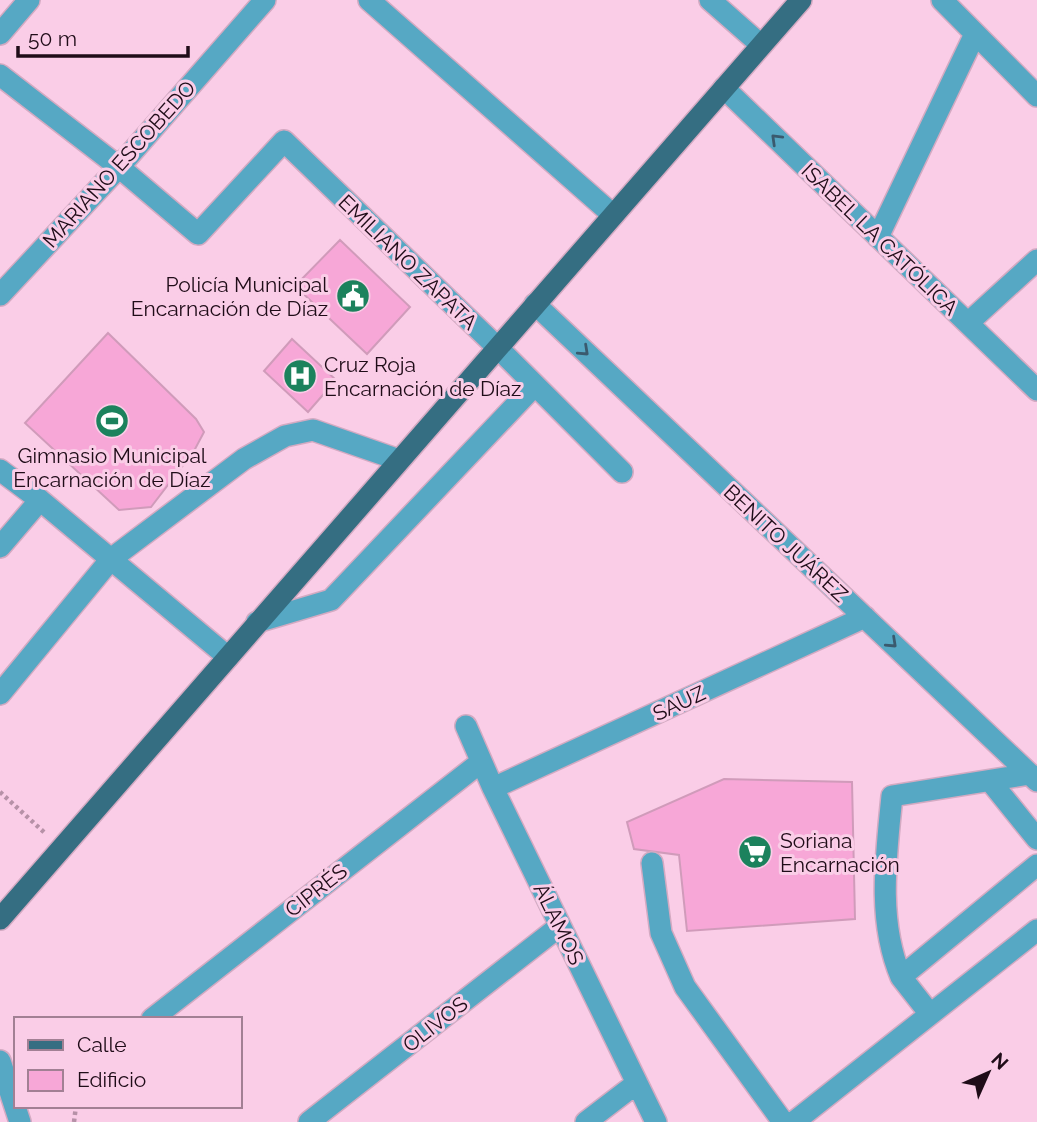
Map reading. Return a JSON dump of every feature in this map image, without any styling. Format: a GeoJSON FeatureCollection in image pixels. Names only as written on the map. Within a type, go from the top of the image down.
{"type":"FeatureCollection","features":[{"type":"Feature","properties":{"kind":"main road"},"geometry":{"type":"LineString","coordinates":[[0,919],[801,0]]}},
{"type":"Feature","properties":{"kind":"street"},"geometry":{"type":"LineString","coordinates":[[0,33],[29,0]]}},
{"type":"Feature","properties":{"kind":"street","name":"MARIANO ESCOBEDO"},"geometry":{"type":"LineString","coordinates":[[0,295],[119,167],[265,0]]}},
{"type":"Feature","properties":{"kind":"street"},"geometry":{"type":"LineString","coordinates":[[369,0],[613,215]]}},
{"type":"Feature","properties":{"kind":"street"},"geometry":{"type":"LineString","coordinates":[[710,0],[761,46]]}},
{"type":"Feature","properties":{"kind":"street"},"geometry":{"type":"LineString","coordinates":[[942,0],[1037,96]]}},
{"type":"Feature","properties":{"kind":"street"},"geometry":{"type":"LineString","coordinates":[[878,237],[975,34]]}},
{"type":"Feature","properties":{"kind":"street"},"geometry":{"type":"LineString","coordinates":[[0,75],[119,167]]}},
{"type":"Feature","properties":{"kind":"street","name":"ISABEL LA CATÓLICA"},"geometry":{"type":"LineString","coordinates":[[723,88],[1037,390]]}},
{"type":"Feature","properties":{"kind":"street","name":"EMILIANO ZAPATA"},"geometry":{"type":"LineString","coordinates":[[119,167],[198,234],[284,141],[622,472]]}},
{"type":"Feature","properties":{"kind":"street"},"geometry":{"type":"LineString","coordinates":[[968,323],[1037,260]]}},
{"type":"Feature","properties":{"kind":"street","name":"BENITO JUÁREZ"},"geometry":{"type":"LineString","coordinates":[[535,304],[1034,778]]}},
{"type":"Feature","properties":{"kind":"street"},"geometry":{"type":"LineString","coordinates":[[257,622],[331,600],[535,385]]}},
{"type":"Feature","properties":{"kind":"street"},"geometry":{"type":"LineString","coordinates":[[0,694],[111,559],[244,459],[285,436],[313,430],[399,460]]}},
{"type":"Feature","properties":{"kind":"street"},"geometry":{"type":"LineString","coordinates":[[0,470],[40,500],[228,657]]}},
{"type":"Feature","properties":{"kind":"street"},"geometry":{"type":"LineString","coordinates":[[0,547],[40,500]]}},
{"type":"Feature","properties":{"kind":"street","name":"SAUZ"},"geometry":{"type":"LineString","coordinates":[[493,788],[864,617]]}},
{"type":"Feature","properties":{"kind":"street","name":"ÁLAMOS"},"geometry":{"type":"LineString","coordinates":[[466,726],[493,788],[656,1122]]}},
{"type":"Feature","properties":{"kind":"street","name":"CIPRÉS"},"geometry":{"type":"LineString","coordinates":[[155,1017],[481,762]]}},
{"type":"Feature","properties":{"kind":"street"},"geometry":{"type":"LineString","coordinates":[[930,1014],[901,977],[889,942],[885,885],[892,796],[1034,778]]}},
{"type":"Feature","properties":{"kind":"street"},"geometry":{"type":"LineString","coordinates":[[990,782],[1037,839]]}},
{"type":"Feature","properties":{"kind":"street"},"geometry":{"type":"LineString","coordinates":[[652,863],[661,933],[685,987],[783,1122]]}},
{"type":"Feature","properties":{"kind":"street"},"geometry":{"type":"LineString","coordinates":[[901,977],[1037,865]]}},
{"type":"Feature","properties":{"kind":"street","name":"OLIVOS"},"geometry":{"type":"LineString","coordinates":[[309,1122],[560,926]]}},
{"type":"Feature","properties":{"kind":"street"},"geometry":{"type":"LineString","coordinates":[[794,1122],[1037,930]]}},
{"type":"Feature","properties":{"kind":"street"},"geometry":{"type":"LineString","coordinates":[[0,1061],[14,1104]]}},
{"type":"Feature","properties":{"kind":"street"},"geometry":{"type":"LineString","coordinates":[[586,1122],[636,1083]]}},
{"type":"Feature","properties":{"kind":"path"},"geometry":{"type":"LineString","coordinates":[[0,792],[61,847]]}},
{"type":"Feature","properties":{"kind":"building","name":"Policía Municipal Encarnación de Díaz"},"geometry":{"type":"Polygon","coordinates":[[[340,240],[410,307],[367,354],[295,286],[340,240]]]}},
{"type":"Feature","properties":{"kind":"building","name":"Gimnasio Municipal Encarnación de Díaz"},"geometry":{"type":"Polygon","coordinates":[[[108,333],[196,419],[204,432],[194,451],[151,507],[119,510],[25,423],[108,333]]]}},
{"type":"Feature","properties":{"kind":"building","name":"Cruz Roja Encarnación de Díaz"},"geometry":{"type":"Polygon","coordinates":[[[292,339],[336,380],[308,412],[264,371],[292,339]]]}},
{"type":"Feature","properties":{"kind":"building","name":"Soriana Encarnación"},"geometry":{"type":"Polygon","coordinates":[[[724,779],[852,782],[855,919],[687,931],[679,855],[634,849],[627,822],[724,779]]]}},
{"type":"Feature","properties":{"kind":"place","name":"Policía Municipal Encarnación de Díaz"},"geometry":{"type":"Point","coordinates":[353,296]}},
{"type":"Feature","properties":{"kind":"place","name":"Cruz Roja Encarnación de Díaz"},"geometry":{"type":"Point","coordinates":[300,376]}},
{"type":"Feature","properties":{"kind":"place","name":"Gimnasio Municipal Encarnación de Díaz"},"geometry":{"type":"Point","coordinates":[112,421]}},
{"type":"Feature","properties":{"kind":"place","name":"Soriana Encarnación"},"geometry":{"type":"Point","coordinates":[755,852]}}]}
